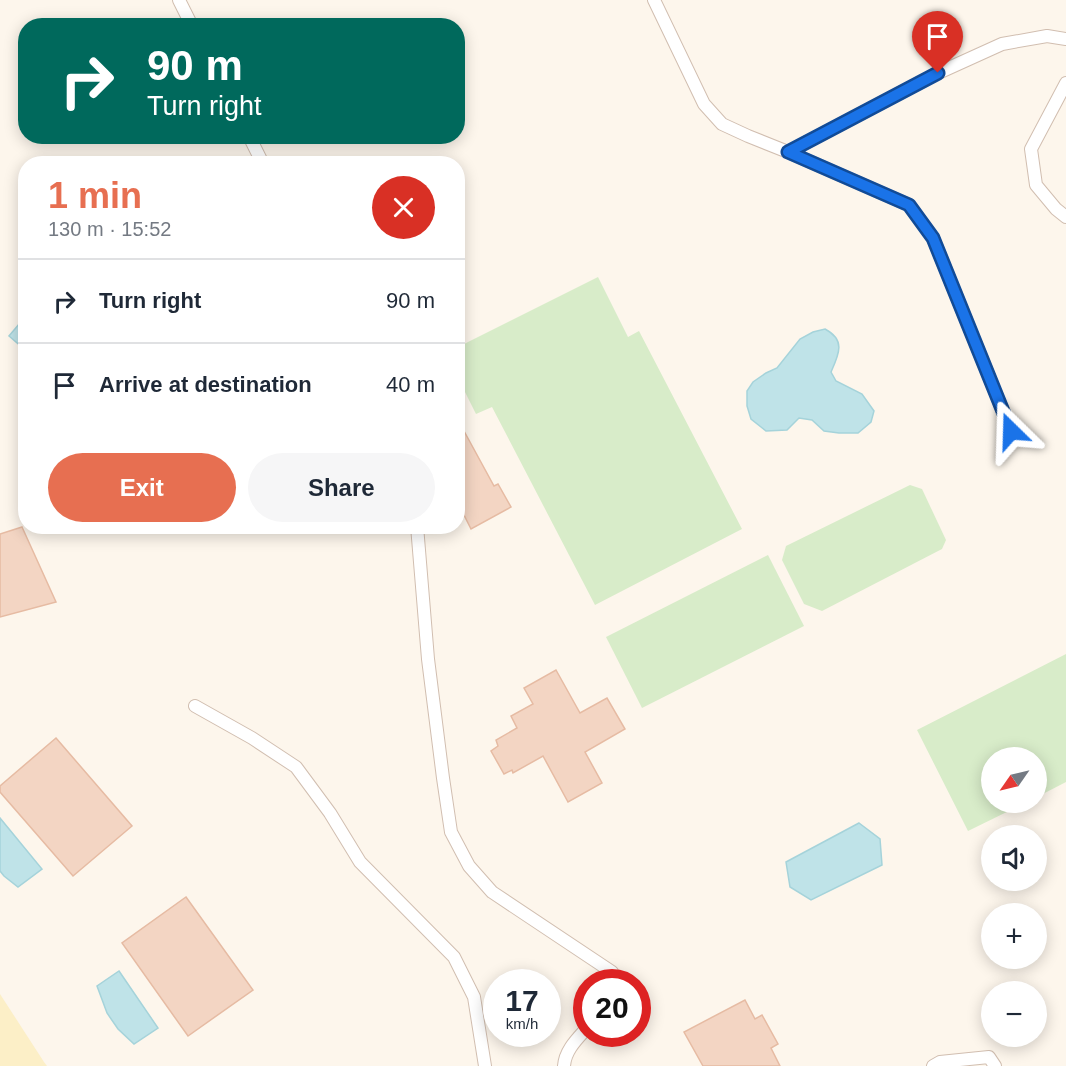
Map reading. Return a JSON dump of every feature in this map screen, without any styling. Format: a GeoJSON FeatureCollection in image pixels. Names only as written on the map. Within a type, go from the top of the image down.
{"type":"FeatureCollection","features":[{"type":"Feature","properties":{"kind":"lane"},"geometry":{"type":"LineString","coordinates":[[179,0],[188,18]]}},
{"type":"Feature","properties":{"kind":"lane"},"geometry":{"type":"LineString","coordinates":[[654,0],[704,104],[722,124],[909,205],[933,238],[1011,431]]}},
{"type":"Feature","properties":{"kind":"lane"},"geometry":{"type":"LineString","coordinates":[[788,152],[938,73],[1002,44],[1047,36],[1066,39]]}},
{"type":"Feature","properties":{"kind":"lane"},"geometry":{"type":"LineString","coordinates":[[1066,83],[1031,149],[1036,185],[1056,209],[1066,217]]}},
{"type":"Feature","properties":{"kind":"lane"},"geometry":{"type":"LineString","coordinates":[[418,534],[428,659],[451,832],[470,866],[492,892],[608,969]]}},
{"type":"Feature","properties":{"kind":"lane"},"geometry":{"type":"LineString","coordinates":[[195,706],[252,738],[296,767],[330,813],[360,862],[454,957],[474,997],[485,1066]]}},
{"type":"Feature","properties":{"kind":"lane"},"geometry":{"type":"LineString","coordinates":[[564,1066],[564,1058],[573,1044]]}},
{"type":"Feature","properties":{"kind":"lane"},"geometry":{"type":"LineString","coordinates":[[933,1066],[940,1062],[989,1057],[995,1066]]}},
{"type":"Feature","properties":{"kind":"green space"},"geometry":{"type":"Polygon","coordinates":[[[598,277],[628,337],[639,331],[742,529],[595,605],[492,407],[476,414],[465,392],[465,344],[598,277]]]}},
{"type":"Feature","properties":{"kind":"green space"},"geometry":{"type":"Polygon","coordinates":[[[910,485],[922,489],[946,540],[942,549],[822,611],[804,604],[782,560],[786,546],[910,485]]]}},
{"type":"Feature","properties":{"kind":"green space"},"geometry":{"type":"Polygon","coordinates":[[[768,555],[804,626],[642,708],[606,637],[768,555]]]}},
{"type":"Feature","properties":{"kind":"green space"},"geometry":{"type":"Polygon","coordinates":[[[1066,654],[1066,782],[1047,792],[1047,747],[981,747],[981,813],[1005,813],[968,831],[917,730],[1066,654]]]}},
{"type":"Feature","properties":{"kind":"sand"},"geometry":{"type":"Polygon","coordinates":[[[0,994],[44,1062],[47,1066],[0,1066],[0,994]]]}},
{"type":"Feature","properties":{"kind":"water"},"geometry":{"type":"Polygon","coordinates":[[[18,325],[18,344],[9,336],[18,325]]]}},
{"type":"Feature","properties":{"kind":"water"},"geometry":{"type":"Polygon","coordinates":[[[825,329],[836,338],[839,348],[831,372],[836,381],[862,394],[874,411],[871,422],[858,433],[839,433],[824,431],[812,420],[799,418],[787,430],[766,431],[751,419],[747,406],[747,391],[753,382],[777,368],[800,339],[825,329]]]}},
{"type":"Feature","properties":{"kind":"water"},"geometry":{"type":"Polygon","coordinates":[[[0,818],[42,869],[18,887],[0,871],[0,818]]]}},
{"type":"Feature","properties":{"kind":"water"},"geometry":{"type":"Polygon","coordinates":[[[859,823],[880,839],[882,865],[811,900],[790,887],[786,862],[859,823]]]}},
{"type":"Feature","properties":{"kind":"water"},"geometry":{"type":"Polygon","coordinates":[[[119,971],[158,1028],[134,1044],[118,1029],[107,1013],[97,986],[119,971]]]}},
{"type":"Feature","properties":{"kind":"building"},"geometry":{"type":"Polygon","coordinates":[[[465,433],[494,486],[498,484],[511,507],[471,529],[465,517],[465,433]]]}},
{"type":"Feature","properties":{"kind":"building"},"geometry":{"type":"Polygon","coordinates":[[[18,528],[18,534],[25,534],[56,602],[0,617],[0,534],[18,528]]]}},
{"type":"Feature","properties":{"kind":"building"},"geometry":{"type":"Polygon","coordinates":[[[556,670],[580,713],[607,698],[625,729],[585,752],[602,783],[568,802],[543,756],[513,773],[512,770],[504,774],[491,751],[498,746],[496,740],[517,728],[511,716],[533,704],[524,688],[556,670]]]}},
{"type":"Feature","properties":{"kind":"building"},"geometry":{"type":"Polygon","coordinates":[[[56,738],[132,826],[73,876],[0,792],[0,786],[56,738]]]}},
{"type":"Feature","properties":{"kind":"building"},"geometry":{"type":"Polygon","coordinates":[[[186,897],[253,990],[188,1036],[122,943],[186,897]]]}},
{"type":"Feature","properties":{"kind":"building"},"geometry":{"type":"Polygon","coordinates":[[[745,1000],[755,1019],[762,1015],[778,1044],[771,1048],[780,1066],[703,1066],[684,1032],[745,1000]]]}},
{"type":"Feature","properties":{"kind":"route"},"geometry":{"type":"LineString","coordinates":[[938,73],[788,152],[909,205],[933,238],[1011,431]]}}]}
